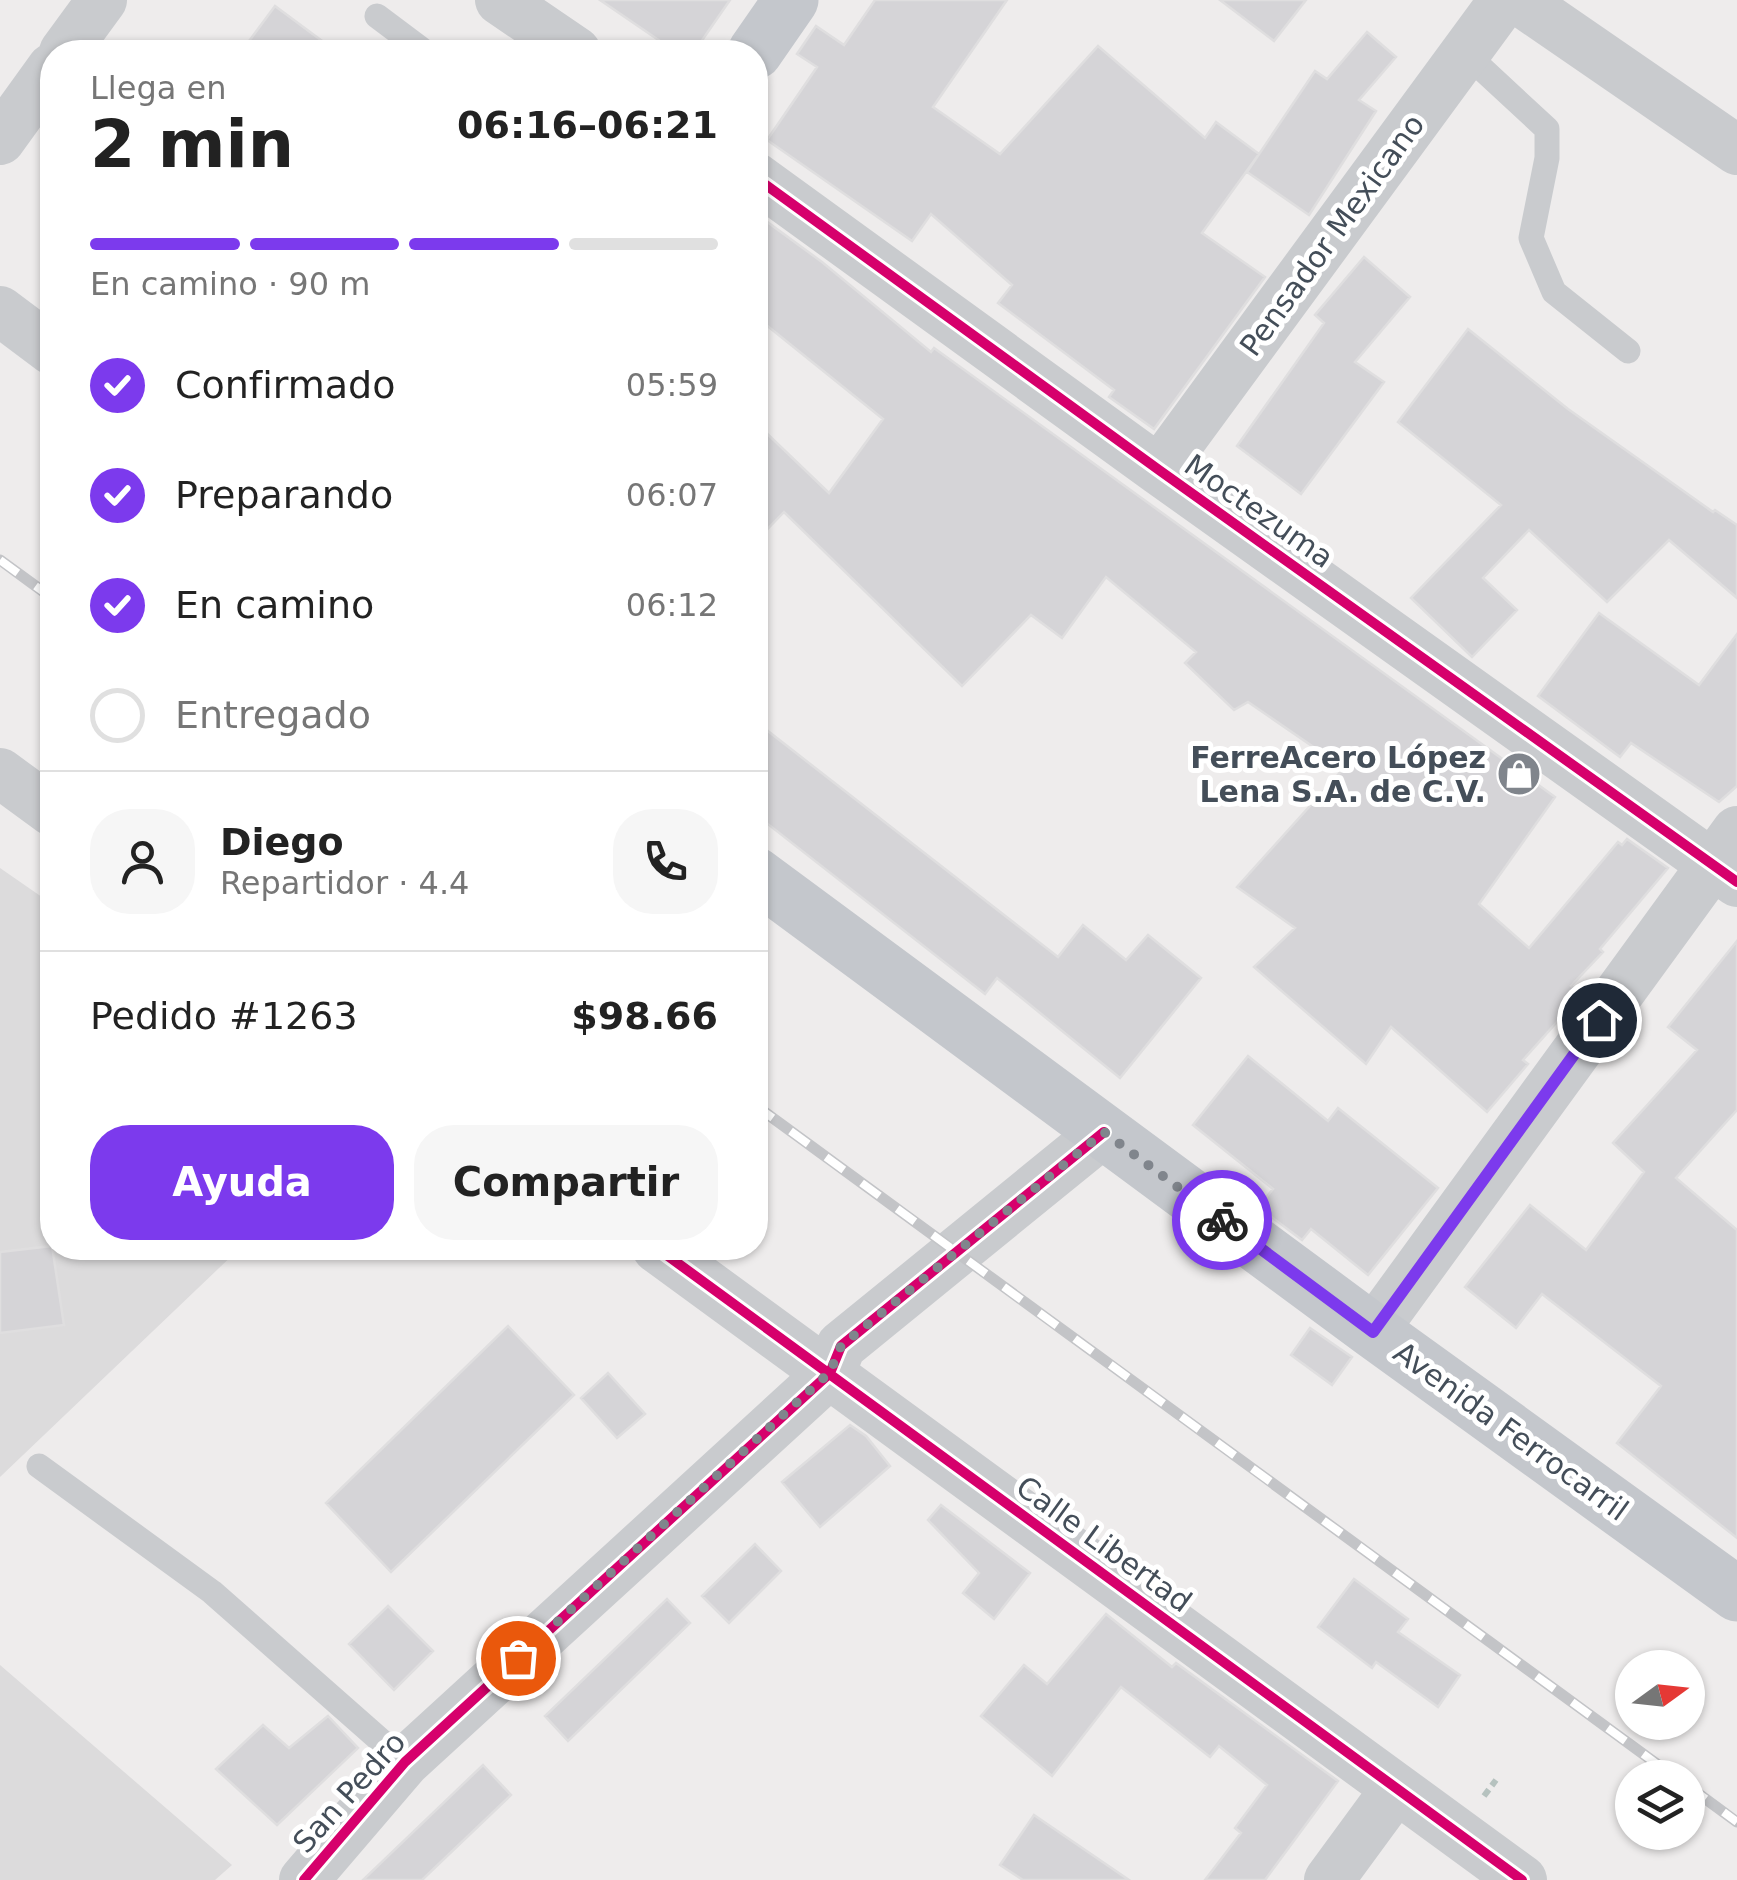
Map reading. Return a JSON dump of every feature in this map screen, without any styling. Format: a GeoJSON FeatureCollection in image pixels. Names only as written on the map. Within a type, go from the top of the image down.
{"type":"FeatureCollection","features":[{"type":"Feature","properties":{"kind":"main road"},"geometry":{"type":"LineString","coordinates":[[763,40],[791,0]]}},
{"type":"Feature","properties":{"kind":"main road","name":"Avenida Ferrocarril"},"geometry":{"type":"LineString","coordinates":[[768,884],[1373,1332],[1737,1594]]}},
{"type":"Feature","properties":{"kind":"street"},"geometry":{"type":"LineString","coordinates":[[73,40],[102,0]]}},
{"type":"Feature","properties":{"kind":"street"},"geometry":{"type":"LineString","coordinates":[[500,0],[558,40]]}},
{"type":"Feature","properties":{"kind":"street","name":"Pensador Mexicano"},"geometry":{"type":"LineString","coordinates":[[1159,470],[1504,0]]}},
{"type":"Feature","properties":{"kind":"street"},"geometry":{"type":"LineString","coordinates":[[1519,0],[1737,150]]}},
{"type":"Feature","properties":{"kind":"street"},"geometry":{"type":"LineString","coordinates":[[0,140],[40,85]]}},
{"type":"Feature","properties":{"kind":"street","name":"Moctezuma"},"geometry":{"type":"LineString","coordinates":[[768,186],[1159,470],[1729,859]]}},
{"type":"Feature","properties":{"kind":"street"},"geometry":{"type":"LineString","coordinates":[[0,311],[40,341]]}},
{"type":"Feature","properties":{"kind":"street"},"geometry":{"type":"LineString","coordinates":[[0,772],[40,801]]}},
{"type":"Feature","properties":{"kind":"street"},"geometry":{"type":"LineString","coordinates":[[1373,1332],[1729,859]]}},
{"type":"Feature","properties":{"kind":"street","name":"San Pedro"},"geometry":{"type":"LineString","coordinates":[[304,1880],[405,1762],[830,1372],[841,1346],[1104,1132]]}},
{"type":"Feature","properties":{"kind":"street","name":"Calle Libertad"},"geometry":{"type":"LineString","coordinates":[[674,1260],[1522,1880]]}},
{"type":"Feature","properties":{"kind":"street"},"geometry":{"type":"LineString","coordinates":[[1329,1880],[1395,1790]]}},
{"type":"Feature","properties":{"kind":"lane"},"geometry":{"type":"LineString","coordinates":[[378,16],[409,40]]}},
{"type":"Feature","properties":{"kind":"lane"},"geometry":{"type":"LineString","coordinates":[[1465,53],[1548,129],[1547,158],[1531,238],[1554,292],[1628,351]]}},
{"type":"Feature","properties":{"kind":"lane"},"geometry":{"type":"LineString","coordinates":[[39,1466],[212,1592],[405,1762]]}},
{"type":"Feature","properties":{"kind":"shaded area"},"geometry":{"type":"Polygon","coordinates":[[[0,868],[40,896],[40,1260],[227,1260],[0,1477],[0,868]]]}},
{"type":"Feature","properties":{"kind":"shaded area"},"geometry":{"type":"Polygon","coordinates":[[[0,1665],[232,1865],[215,1880],[0,1880],[0,1665]]]}},
{"type":"Feature","properties":{"kind":"building"},"geometry":{"type":"Polygon","coordinates":[[[600,0],[730,0],[702,40],[658,40],[600,0]]]}},
{"type":"Feature","properties":{"kind":"building"},"geometry":{"type":"Polygon","coordinates":[[[875,0],[1007,0],[933,107],[1000,154],[1098,46],[1205,138],[1216,122],[1259,154],[1202,233],[1265,277],[1154,429],[1109,397],[1114,390],[998,303],[1012,285],[931,214],[912,241],[768,141],[817,67],[797,54],[816,26],[844,45],[875,0]]]}},
{"type":"Feature","properties":{"kind":"building"},"geometry":{"type":"Polygon","coordinates":[[[1220,0],[1306,0],[1274,41],[1220,0]]]}},
{"type":"Feature","properties":{"kind":"building"},"geometry":{"type":"Polygon","coordinates":[[[275,6],[321,40],[250,40],[275,6]]]}},
{"type":"Feature","properties":{"kind":"building"},"geometry":{"type":"Polygon","coordinates":[[[1367,32],[1396,57],[1359,100],[1376,111],[1309,215],[1247,172],[1315,71],[1327,79],[1367,32]]]}},
{"type":"Feature","properties":{"kind":"building"},"geometry":{"type":"Polygon","coordinates":[[[768,223],[931,352],[934,348],[1555,797],[1479,904],[1529,948],[1618,842],[1622,845],[1627,839],[1668,868],[1600,949],[1603,952],[1571,986],[1581,995],[1523,1060],[1528,1064],[1487,1112],[1391,1027],[1366,1064],[1254,967],[1295,928],[1237,887],[1344,768],[1248,702],[1234,710],[1185,663],[1196,652],[1106,577],[1062,638],[1031,615],[962,686],[784,512],[768,529],[768,434],[829,493],[883,419],[768,326],[768,223]]]}},
{"type":"Feature","properties":{"kind":"building"},"geometry":{"type":"Polygon","coordinates":[[[1364,257],[1410,297],[1355,362],[1384,382],[1301,494],[1237,446],[1324,323],[1315,315],[1364,257]]]}},
{"type":"Feature","properties":{"kind":"building"},"geometry":{"type":"Polygon","coordinates":[[[1468,329],[1568,409],[1737,525],[1737,598],[1669,540],[1607,602],[1529,530],[1483,578],[1517,610],[1472,657],[1411,598],[1501,505],[1398,422],[1468,329]]]}},
{"type":"Feature","properties":{"kind":"building"},"geometry":{"type":"Polygon","coordinates":[[[1599,613],[1699,685],[1737,634],[1737,786],[1719,802],[1631,743],[1620,757],[1538,696],[1599,613]]]}},
{"type":"Feature","properties":{"kind":"building"},"geometry":{"type":"Polygon","coordinates":[[[768,731],[1058,957],[1083,925],[1126,960],[1148,935],[1201,978],[1120,1078],[997,978],[985,994],[768,824],[768,731]]]}},
{"type":"Feature","properties":{"kind":"building"},"geometry":{"type":"Polygon","coordinates":[[[1737,941],[1737,1110],[1676,1178],[1737,1230],[1737,1538],[1617,1443],[1661,1386],[1542,1294],[1516,1328],[1465,1287],[1530,1205],[1586,1250],[1644,1172],[1613,1143],[1697,1050],[1668,1027],[1737,941]]]}},
{"type":"Feature","properties":{"kind":"building"},"geometry":{"type":"Polygon","coordinates":[[[1248,1056],[1328,1121],[1338,1108],[1438,1188],[1368,1275],[1311,1229],[1302,1240],[1258,1207],[1273,1189],[1193,1125],[1248,1056]]]}},
{"type":"Feature","properties":{"kind":"building"},"geometry":{"type":"Polygon","coordinates":[[[40,1247],[40,1260],[54,1260],[64,1325],[0,1333],[0,1252],[40,1247]]]}},
{"type":"Feature","properties":{"kind":"building"},"geometry":{"type":"Polygon","coordinates":[[[508,1326],[574,1395],[391,1572],[326,1503],[508,1326]]]}},
{"type":"Feature","properties":{"kind":"building"},"geometry":{"type":"Polygon","coordinates":[[[1310,1328],[1352,1357],[1332,1385],[1291,1355],[1310,1328]]]}},
{"type":"Feature","properties":{"kind":"building"},"geometry":{"type":"Polygon","coordinates":[[[608,1373],[645,1414],[617,1438],[581,1398],[608,1373]]]}},
{"type":"Feature","properties":{"kind":"building"},"geometry":{"type":"Polygon","coordinates":[[[850,1425],[866,1436],[890,1466],[820,1527],[782,1482],[850,1425]]]}},
{"type":"Feature","properties":{"kind":"building"},"geometry":{"type":"Polygon","coordinates":[[[941,1505],[1030,1573],[994,1619],[963,1593],[979,1573],[928,1520],[941,1505]]]}},
{"type":"Feature","properties":{"kind":"building"},"geometry":{"type":"Polygon","coordinates":[[[755,1544],[781,1571],[729,1623],[702,1596],[755,1544]]]}},
{"type":"Feature","properties":{"kind":"building"},"geometry":{"type":"Polygon","coordinates":[[[1354,1579],[1408,1619],[1398,1632],[1460,1675],[1438,1707],[1376,1662],[1372,1668],[1318,1627],[1354,1579]]]}},
{"type":"Feature","properties":{"kind":"building"},"geometry":{"type":"Polygon","coordinates":[[[667,1599],[690,1623],[568,1741],[545,1716],[667,1599]]]}},
{"type":"Feature","properties":{"kind":"building"},"geometry":{"type":"Polygon","coordinates":[[[388,1606],[433,1651],[394,1690],[349,1644],[388,1606]]]}},
{"type":"Feature","properties":{"kind":"building"},"geometry":{"type":"Polygon","coordinates":[[[1106,1614],[1172,1667],[1176,1663],[1338,1781],[1265,1880],[1205,1880],[1241,1833],[1235,1828],[1267,1785],[1219,1746],[1210,1757],[1121,1687],[1052,1776],[981,1716],[1024,1665],[1047,1684],[1106,1614]]]}},
{"type":"Feature","properties":{"kind":"building"},"geometry":{"type":"Polygon","coordinates":[[[328,1716],[358,1748],[277,1825],[216,1769],[263,1725],[289,1748],[328,1716]]]}},
{"type":"Feature","properties":{"kind":"building"},"geometry":{"type":"Polygon","coordinates":[[[483,1765],[511,1795],[422,1880],[363,1880],[483,1765]]]}},
{"type":"Feature","properties":{"kind":"building"},"geometry":{"type":"Polygon","coordinates":[[[1034,1815],[1129,1880],[1023,1880],[1000,1865],[1034,1815]]]}},
{"type":"Feature","properties":{"kind":"railway"},"geometry":{"type":"LineString","coordinates":[[0,560],[40,589]]}},
{"type":"Feature","properties":{"kind":"railway"},"geometry":{"type":"LineString","coordinates":[[768,1114],[1651,1760]]}},
{"type":"Feature","properties":{"kind":"railway"},"geometry":{"type":"LineString","coordinates":[[1705,1798],[1737,1822]]}},
{"type":"Feature","properties":{"kind":"cycle path"},"geometry":{"type":"LineString","coordinates":[[768,186],[1737,882]]}},
{"type":"Feature","properties":{"kind":"cycle path"},"geometry":{"type":"LineString","coordinates":[[304,1880],[405,1762],[830,1373],[841,1346],[1104,1132]]}},
{"type":"Feature","properties":{"kind":"cycle path"},"geometry":{"type":"LineString","coordinates":[[673,1260],[1522,1880]]}},
{"type":"Feature","properties":{"kind":"way so far"},"geometry":{"type":"LineString","coordinates":[[518,1658],[830,1372],[841,1346],[1104,1132],[1222,1220]]}},
{"type":"Feature","properties":{"kind":"place","name":"FerreAcero López Lena S.A. de C.V."},"geometry":{"type":"Point","coordinates":[1519,774]}},
{"type":"Feature","properties":{"kind":"route"},"geometry":{"type":"LineString","coordinates":[[1222,1220],[1373,1332],[1599,1020]]}}]}
